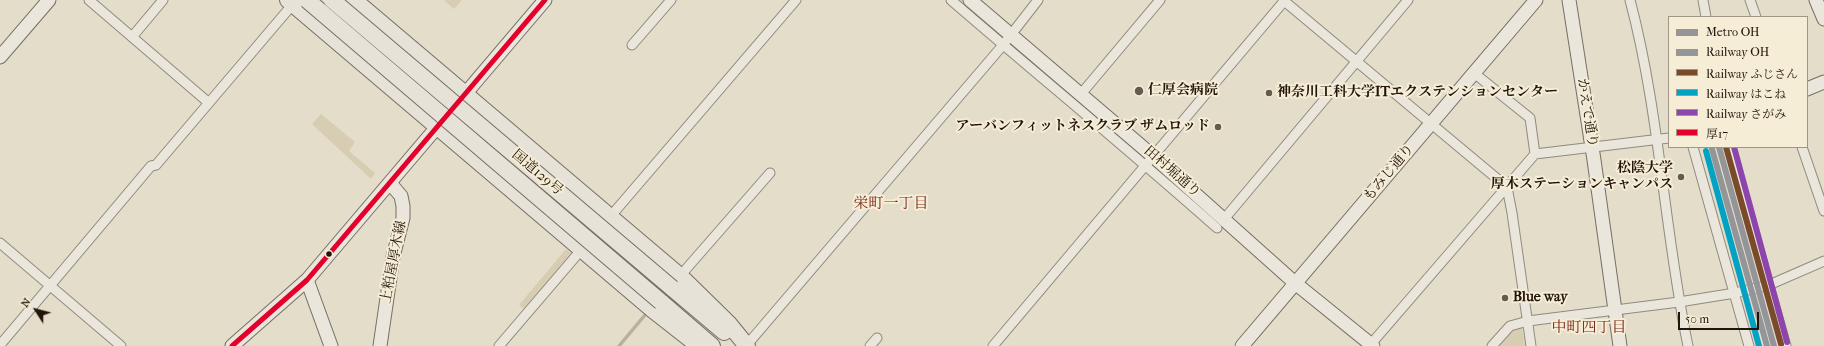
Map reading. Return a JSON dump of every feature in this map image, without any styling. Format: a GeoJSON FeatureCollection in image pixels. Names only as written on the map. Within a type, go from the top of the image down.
{"type":"FeatureCollection","features":[{"type":"Feature","properties":{"kind":"highway","name":"国道129号"},"geometry":{"type":"LineString","coordinates":[[332,0],[676,282],[741,346]]}},
{"type":"Feature","properties":{"kind":"highway"},"geometry":{"type":"LineString","coordinates":[[354,0],[610,217],[676,282],[729,324],[747,346]]}},
{"type":"Feature","properties":{"kind":"highway","name":"国道129号"},"geometry":{"type":"LineString","coordinates":[[296,1],[661,302],[712,346]]}},
{"type":"Feature","properties":{"kind":"highway"},"geometry":{"type":"LineString","coordinates":[[296,1],[437,126],[653,310],[699,346]]}},
{"type":"Feature","properties":{"kind":"street"},"geometry":{"type":"LineString","coordinates":[[0,57],[49,0]]}},
{"type":"Feature","properties":{"kind":"street"},"geometry":{"type":"LineString","coordinates":[[89,0],[209,103]]}},
{"type":"Feature","properties":{"kind":"street"},"geometry":{"type":"LineString","coordinates":[[132,37],[163,0]]}},
{"type":"Feature","properties":{"kind":"street"},"geometry":{"type":"LineString","coordinates":[[232,346],[307,280],[545,0]]}},
{"type":"Feature","properties":{"kind":"street"},"geometry":{"type":"LineString","coordinates":[[632,45],[671,0]]}},
{"type":"Feature","properties":{"kind":"street"},"geometry":{"type":"LineString","coordinates":[[610,217],[796,0]]}},
{"type":"Feature","properties":{"kind":"street"},"geometry":{"type":"LineString","coordinates":[[951,0],[1003,45],[1150,161]]}},
{"type":"Feature","properties":{"kind":"street","name":"田村堀通り"},"geometry":{"type":"LineString","coordinates":[[970,0],[1081,94],[1150,161],[1221,223],[1239,234],[1295,283],[1372,345]]}},
{"type":"Feature","properties":{"kind":"street"},"geometry":{"type":"LineString","coordinates":[[747,346],[1003,45],[1010,33],[1038,0]]}},
{"type":"Feature","properties":{"kind":"street"},"geometry":{"type":"LineString","coordinates":[[1081,94],[1160,0]]}},
{"type":"Feature","properties":{"kind":"street"},"geometry":{"type":"LineString","coordinates":[[993,346],[1284,0],[1507,187],[1531,346]]}},
{"type":"Feature","properties":{"kind":"street"},"geometry":{"type":"LineString","coordinates":[[1221,223],[1408,0]]}},
{"type":"Feature","properties":{"kind":"street","name":"もみじ通り"},"geometry":{"type":"LineString","coordinates":[[1242,346],[1536,0]]}},
{"type":"Feature","properties":{"kind":"street","name":"かえで通り"},"geometry":{"type":"LineString","coordinates":[[1569,0],[1620,346]]}},
{"type":"Feature","properties":{"kind":"street"},"geometry":{"type":"LineString","coordinates":[[1630,0],[1642,47],[1657,140],[1679,302],[1688,346]]}},
{"type":"Feature","properties":{"kind":"street"},"geometry":{"type":"LineString","coordinates":[[1703,0],[1706,16]]}},
{"type":"Feature","properties":{"kind":"street"},"geometry":{"type":"LineString","coordinates":[[1750,0],[1756,16]]}},
{"type":"Feature","properties":{"kind":"street"},"geometry":{"type":"LineString","coordinates":[[1816,0],[1824,18]]}},
{"type":"Feature","properties":{"kind":"street"},"geometry":{"type":"LineString","coordinates":[[0,345],[151,166],[156,165],[296,1]]}},
{"type":"Feature","properties":{"kind":"street"},"geometry":{"type":"LineString","coordinates":[[1474,73],[1530,118],[1535,154]]}},
{"type":"Feature","properties":{"kind":"street"},"geometry":{"type":"LineString","coordinates":[[1808,89],[1824,82]]}},
{"type":"Feature","properties":{"kind":"street"},"geometry":{"type":"LineString","coordinates":[[1372,345],[1535,154],[1668,138]]}},
{"type":"Feature","properties":{"kind":"street"},"geometry":{"type":"LineString","coordinates":[[1693,148],[1749,346]]}},
{"type":"Feature","properties":{"kind":"street"},"geometry":{"type":"LineString","coordinates":[[1730,148],[1786,346]]}},
{"type":"Feature","properties":{"kind":"street"},"geometry":{"type":"LineString","coordinates":[[1802,148],[1824,211]]}},
{"type":"Feature","properties":{"kind":"street"},"geometry":{"type":"LineString","coordinates":[[676,282],[770,172]]}},
{"type":"Feature","properties":{"kind":"street","name":"上粕屋厚木線"},"geometry":{"type":"LineString","coordinates":[[380,346],[393,257],[403,218],[401,196],[390,183]]}},
{"type":"Feature","properties":{"kind":"street"},"geometry":{"type":"LineString","coordinates":[[0,243],[121,346]]}},
{"type":"Feature","properties":{"kind":"street"},"geometry":{"type":"LineString","coordinates":[[499,346],[582,250]]}},
{"type":"Feature","properties":{"kind":"street"},"geometry":{"type":"LineString","coordinates":[[1492,346],[1510,326],[1528,321],[1679,302],[1735,293],[1769,285],[1824,261]]}},
{"type":"Feature","properties":{"kind":"street"},"geometry":{"type":"LineString","coordinates":[[307,280],[331,346]]}},
{"type":"Feature","properties":{"kind":"street"},"geometry":{"type":"LineString","coordinates":[[870,346],[877,338]]}},
{"type":"Feature","properties":{"kind":"shaded area"},"geometry":{"type":"Polygon","coordinates":[[[444,0],[462,0],[454,9],[444,0]]]}},
{"type":"Feature","properties":{"kind":"shaded area"},"geometry":{"type":"Polygon","coordinates":[[[954,0],[962,0],[996,29],[993,33],[954,0]]]}},
{"type":"Feature","properties":{"kind":"shaded area"},"geometry":{"type":"Polygon","coordinates":[[[1012,42],[1076,97],[1073,100],[1009,45],[1012,42]]]}},
{"type":"Feature","properties":{"kind":"shaded area"},"geometry":{"type":"Polygon","coordinates":[[[1080,100],[1146,156],[1143,159],[1077,103],[1080,100]]]}},
{"type":"Feature","properties":{"kind":"shaded area"},"geometry":{"type":"Polygon","coordinates":[[[321,114],[355,142],[349,151],[375,173],[371,179],[312,124],[321,114]]]}},
{"type":"Feature","properties":{"kind":"shaded area"},"geometry":{"type":"Polygon","coordinates":[[[566,249],[572,254],[525,310],[519,305],[566,249]]]}},
{"type":"Feature","properties":{"kind":"shaded area"},"geometry":{"type":"Polygon","coordinates":[[[1302,298],[1305,298],[1364,346],[1360,346],[1302,298]]]}},
{"type":"Feature","properties":{"kind":"shaded area"},"geometry":{"type":"Polygon","coordinates":[[[1519,326],[1522,328],[1525,346],[1496,346],[1510,329],[1519,326]]]}},
{"type":"Feature","properties":{"kind":"waterway"},"geometry":{"type":"LineString","coordinates":[[619,346],[645,315]]}},
{"type":"Feature","properties":{"kind":"metro line","name":"OH"},"geometry":{"type":"LineString","coordinates":[[1719,148],[1774,346]]}},
{"type":"Feature","properties":{"kind":"rail line","name":"ふじさん"},"geometry":{"type":"LineString","coordinates":[[1726,148],[1781,344]]}},
{"type":"Feature","properties":{"kind":"rail line","name":"さがみ"},"geometry":{"type":"LineString","coordinates":[[1734,148],[1787,342]]}},
{"type":"Feature","properties":{"kind":"rail line","name":"OH"},"geometry":{"type":"LineString","coordinates":[[1712,149],[1767,346]]}},
{"type":"Feature","properties":{"kind":"rail line","name":"はこね"},"geometry":{"type":"LineString","coordinates":[[1706,151],[1759,346]]}},
{"type":"Feature","properties":{"kind":"transit line","name":"厚17"},"geometry":{"type":"LineString","coordinates":[[232,346],[307,280],[545,0]]}},
{"type":"Feature","properties":{"kind":"place","name":"仁厚会病院"},"geometry":{"type":"Point","coordinates":[1139,91]}},
{"type":"Feature","properties":{"kind":"place","name":"神奈川工科大学ITエクステンションセンター"},"geometry":{"type":"Point","coordinates":[1269,93]}},
{"type":"Feature","properties":{"kind":"place","name":"アーバンフィットネスクラブ ザムロッド"},"geometry":{"type":"Point","coordinates":[1218,127]}},
{"type":"Feature","properties":{"kind":"place","name":"松陰大学 厚木ステーションキャンパス"},"geometry":{"type":"Point","coordinates":[1681,177]}},
{"type":"Feature","properties":{"kind":"place","name":"Blue way"},"geometry":{"type":"Point","coordinates":[1505,298]}},
{"type":"Feature","properties":{"kind":"district","name":"栄町一丁目"},"geometry":{"type":"Point","coordinates":[891,204]}},
{"type":"Feature","properties":{"kind":"district","name":"中町四丁目"},"geometry":{"type":"Point","coordinates":[1589,328]}}]}
